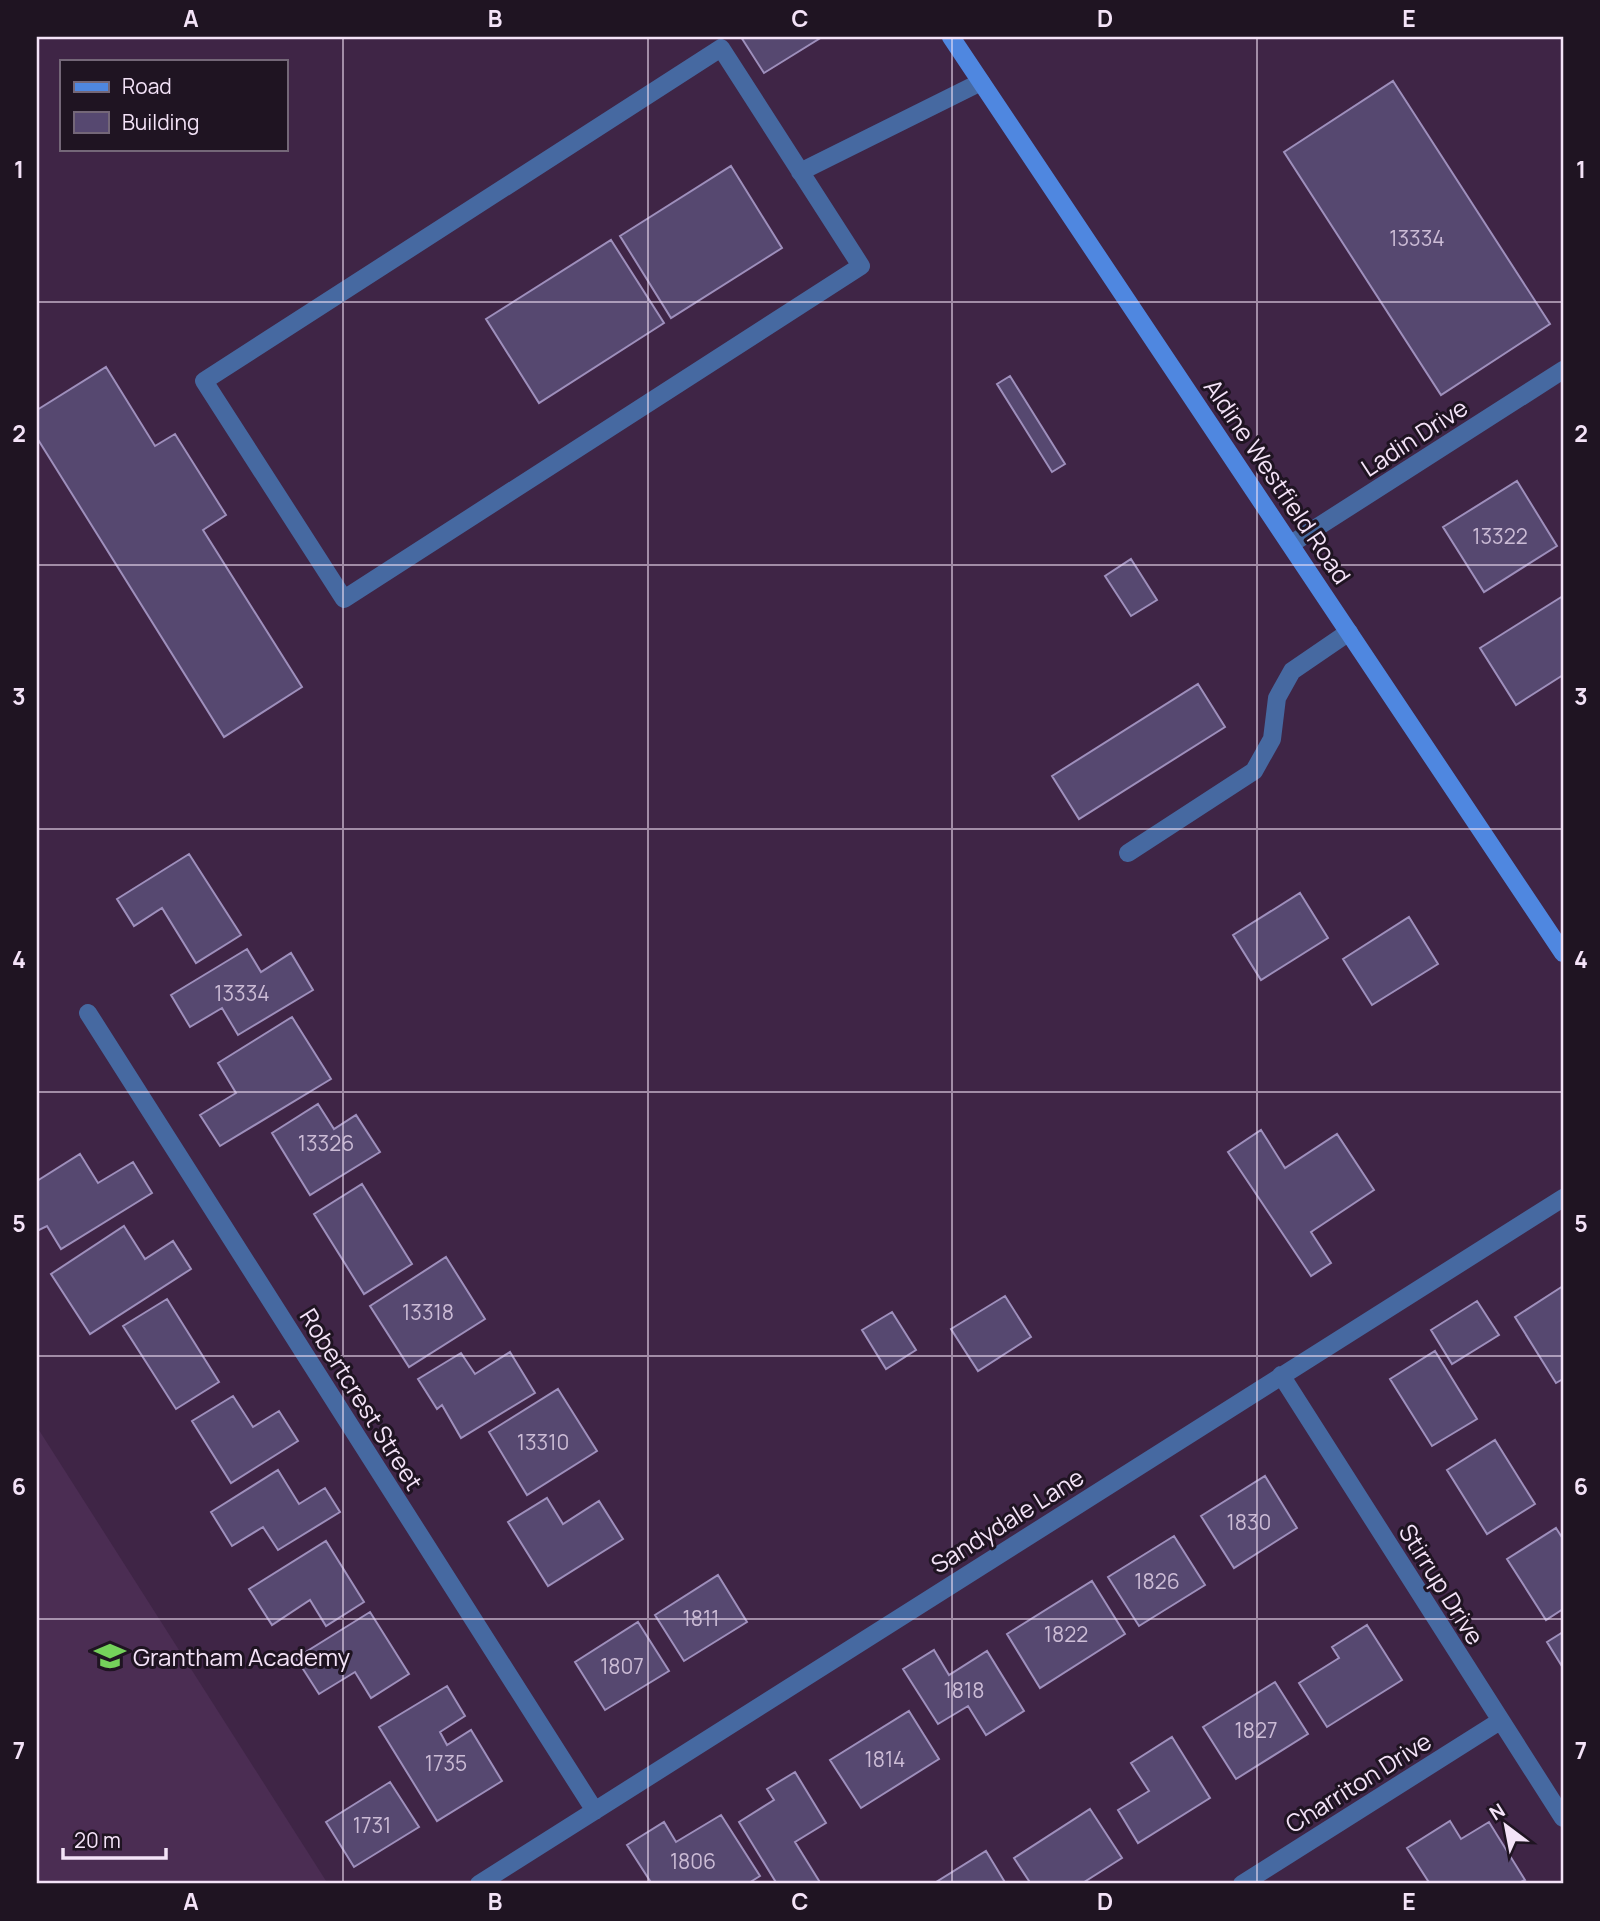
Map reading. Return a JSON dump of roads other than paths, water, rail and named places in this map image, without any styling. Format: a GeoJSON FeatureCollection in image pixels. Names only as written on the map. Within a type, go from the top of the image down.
{"type":"FeatureCollection","features":[{"type":"Feature","properties":{"kind":"main road","name":"Aldine Westfield Road"},"geometry":{"type":"LineString","coordinates":[[951,37],[1563,953]]}},
{"type":"Feature","properties":{"kind":"street"},"geometry":{"type":"LineString","coordinates":[[721,48],[800,172],[861,266],[344,599],[204,382],[721,48]]}},
{"type":"Feature","properties":{"kind":"street"},"geometry":{"type":"LineString","coordinates":[[800,172],[981,82]]}},
{"type":"Feature","properties":{"kind":"street","name":"Ladin Drive"},"geometry":{"type":"LineString","coordinates":[[1291,544],[1563,370]]}},
{"type":"Feature","properties":{"kind":"street"},"geometry":{"type":"LineString","coordinates":[[1128,853],[1254,771],[1272,739],[1277,698],[1292,671],[1349,632]]}},
{"type":"Feature","properties":{"kind":"street","name":"Robertcrest Street"},"geometry":{"type":"LineString","coordinates":[[88,1013],[595,1811]]}},
{"type":"Feature","properties":{"kind":"street","name":"Sandydale Lane"},"geometry":{"type":"LineString","coordinates":[[479,1884],[1563,1198]]}},
{"type":"Feature","properties":{"kind":"street","name":"Stirrup Drive"},"geometry":{"type":"LineString","coordinates":[[1281,1375],[1563,1818]]}},
{"type":"Feature","properties":{"kind":"street","name":"Charriton Drive"},"geometry":{"type":"LineString","coordinates":[[1242,1884],[1500,1721]]}},
{"type":"Feature","properties":{"kind":"place","name":"Grantham Academy"},"geometry":{"type":"Point","coordinates":[110,1656]}}]}
